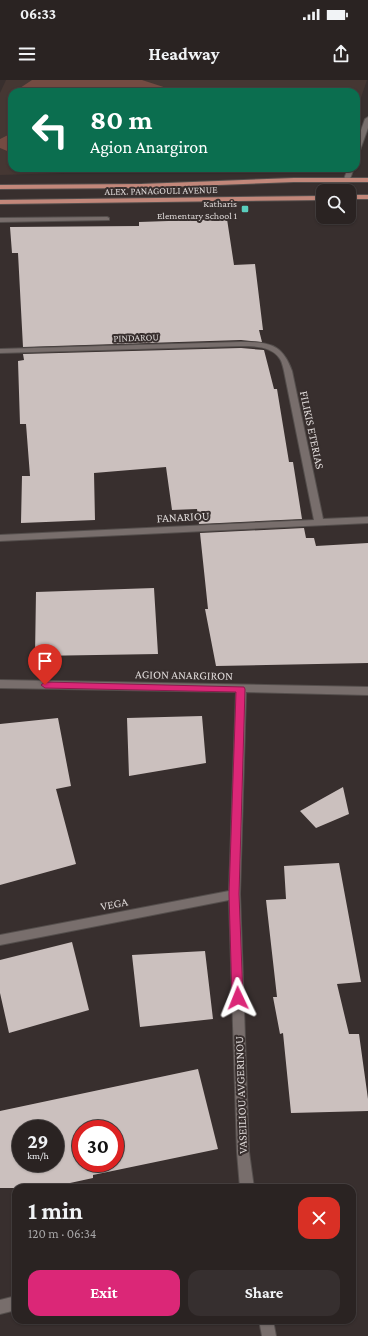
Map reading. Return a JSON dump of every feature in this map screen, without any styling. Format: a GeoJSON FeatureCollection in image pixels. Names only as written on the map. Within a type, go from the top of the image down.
{"type":"FeatureCollection","features":[{"type":"Feature","properties":{"kind":"main road","name":"ALEX. PANAGOULI AVENUE"},"geometry":{"type":"LineString","coordinates":[[0,187],[142,186],[347,179],[368,180]]}},
{"type":"Feature","properties":{"kind":"main road"},"geometry":{"type":"LineString","coordinates":[[356,197],[368,197]]}},
{"type":"Feature","properties":{"kind":"main road","name":"ALEX. PANAGOULI AVENUE"},"geometry":{"type":"LineString","coordinates":[[0,202],[316,198]]}},
{"type":"Feature","properties":{"kind":"street"},"geometry":{"type":"LineString","coordinates":[[360,142],[368,119]]}},
{"type":"Feature","properties":{"kind":"street"},"geometry":{"type":"LineString","coordinates":[[347,179],[350,172]]}},
{"type":"Feature","properties":{"kind":"street"},"geometry":{"type":"LineString","coordinates":[[0,220],[107,219]]}},
{"type":"Feature","properties":{"kind":"street","name":"PINDAROU"},"geometry":{"type":"LineString","coordinates":[[0,351],[241,344],[257,344],[272,348]]}},
{"type":"Feature","properties":{"kind":"street","name":"FILIKIS ETERIAS"},"geometry":{"type":"LineString","coordinates":[[272,348],[283,357],[288,371],[319,522]]}},
{"type":"Feature","properties":{"kind":"street","name":"FANARIOU"},"geometry":{"type":"LineString","coordinates":[[0,538],[368,520]]}},
{"type":"Feature","properties":{"kind":"street","name":"AGION ANARGIRON"},"geometry":{"type":"LineString","coordinates":[[0,684],[368,690]]}},
{"type":"Feature","properties":{"kind":"street","name":"VASEILIOU AVGERINOU"},"geometry":{"type":"LineString","coordinates":[[241,689],[234,894],[243,1152],[247,1184]]}},
{"type":"Feature","properties":{"kind":"street","name":"VEGA"},"geometry":{"type":"LineString","coordinates":[[0,940],[234,894]]}},
{"type":"Feature","properties":{"kind":"street"},"geometry":{"type":"LineString","coordinates":[[0,1307],[12,1304]]}},
{"type":"Feature","properties":{"kind":"street"},"geometry":{"type":"LineString","coordinates":[[267,1324],[269,1336]]}},
{"type":"Feature","properties":{"kind":"shaded area"},"geometry":{"type":"Polygon","coordinates":[[[6,80],[367,80],[360,100],[360,88],[8,88],[8,172],[96,172],[0,175],[0,93],[6,80]]]}},
{"type":"Feature","properties":{"kind":"shaded area"},"geometry":{"type":"Polygon","coordinates":[[[32,80],[142,80],[167,88],[20,88],[32,80]]]}},
{"type":"Feature","properties":{"kind":"shaded area"},"geometry":{"type":"Polygon","coordinates":[[[8,135],[8,151],[0,148],[0,139],[8,135]]]}},
{"type":"Feature","properties":{"kind":"building"},"geometry":{"type":"Polygon","coordinates":[[[227,219],[234,265],[255,264],[263,330],[259,330],[262,342],[241,340],[23,347],[18,253],[12,253],[10,227],[139,226],[139,222],[227,219]]]}},
{"type":"Feature","properties":{"kind":"building"},"geometry":{"type":"Polygon","coordinates":[[[241,348],[264,350],[274,389],[277,389],[289,462],[293,462],[302,519],[199,524],[197,509],[172,510],[166,467],[94,473],[95,520],[21,523],[22,476],[30,476],[26,424],[20,424],[18,361],[24,360],[23,354],[241,348]]]}},
{"type":"Feature","properties":{"kind":"building"},"geometry":{"type":"Polygon","coordinates":[[[304,528],[306,538],[314,538],[316,546],[368,543],[368,663],[216,666],[205,609],[208,609],[200,533],[304,528]]]}},
{"type":"Feature","properties":{"kind":"building"},"geometry":{"type":"Polygon","coordinates":[[[154,588],[158,654],[35,656],[36,592],[154,588]]]}},
{"type":"Feature","properties":{"kind":"building"},"geometry":{"type":"Polygon","coordinates":[[[202,716],[206,763],[129,776],[127,718],[202,716]]]}},
{"type":"Feature","properties":{"kind":"building"},"geometry":{"type":"Polygon","coordinates":[[[58,718],[71,786],[56,789],[76,864],[0,885],[0,724],[58,718]]]}},
{"type":"Feature","properties":{"kind":"building"},"geometry":{"type":"Polygon","coordinates":[[[343,787],[349,814],[316,828],[300,811],[343,787]]]}},
{"type":"Feature","properties":{"kind":"building"},"geometry":{"type":"Polygon","coordinates":[[[339,863],[361,982],[337,984],[349,1034],[359,1034],[368,1099],[368,1111],[291,1113],[283,1033],[280,1034],[273,997],[277,997],[266,900],[286,899],[284,866],[339,863]]]}},
{"type":"Feature","properties":{"kind":"building"},"geometry":{"type":"Polygon","coordinates":[[[72,942],[89,1010],[9,1033],[0,993],[0,960],[72,942]]]}},
{"type":"Feature","properties":{"kind":"building"},"geometry":{"type":"Polygon","coordinates":[[[205,951],[213,1019],[140,1027],[132,955],[205,951]]]}},
{"type":"Feature","properties":{"kind":"building"},"geometry":{"type":"Polygon","coordinates":[[[198,1069],[218,1149],[124,1169],[124,1120],[72,1120],[72,1172],[107,1172],[93,1175],[93,1178],[65,1184],[12,1184],[12,1188],[0,1188],[0,1111],[198,1069]]]}},
{"type":"Feature","properties":{"kind":"place","name":"Katharis Elementary School 1"},"geometry":{"type":"Point","coordinates":[245,209]}},
{"type":"Feature","properties":{"kind":"route"},"geometry":{"type":"LineString","coordinates":[[45,685],[241,689],[234,894],[238,998]]}}]}
